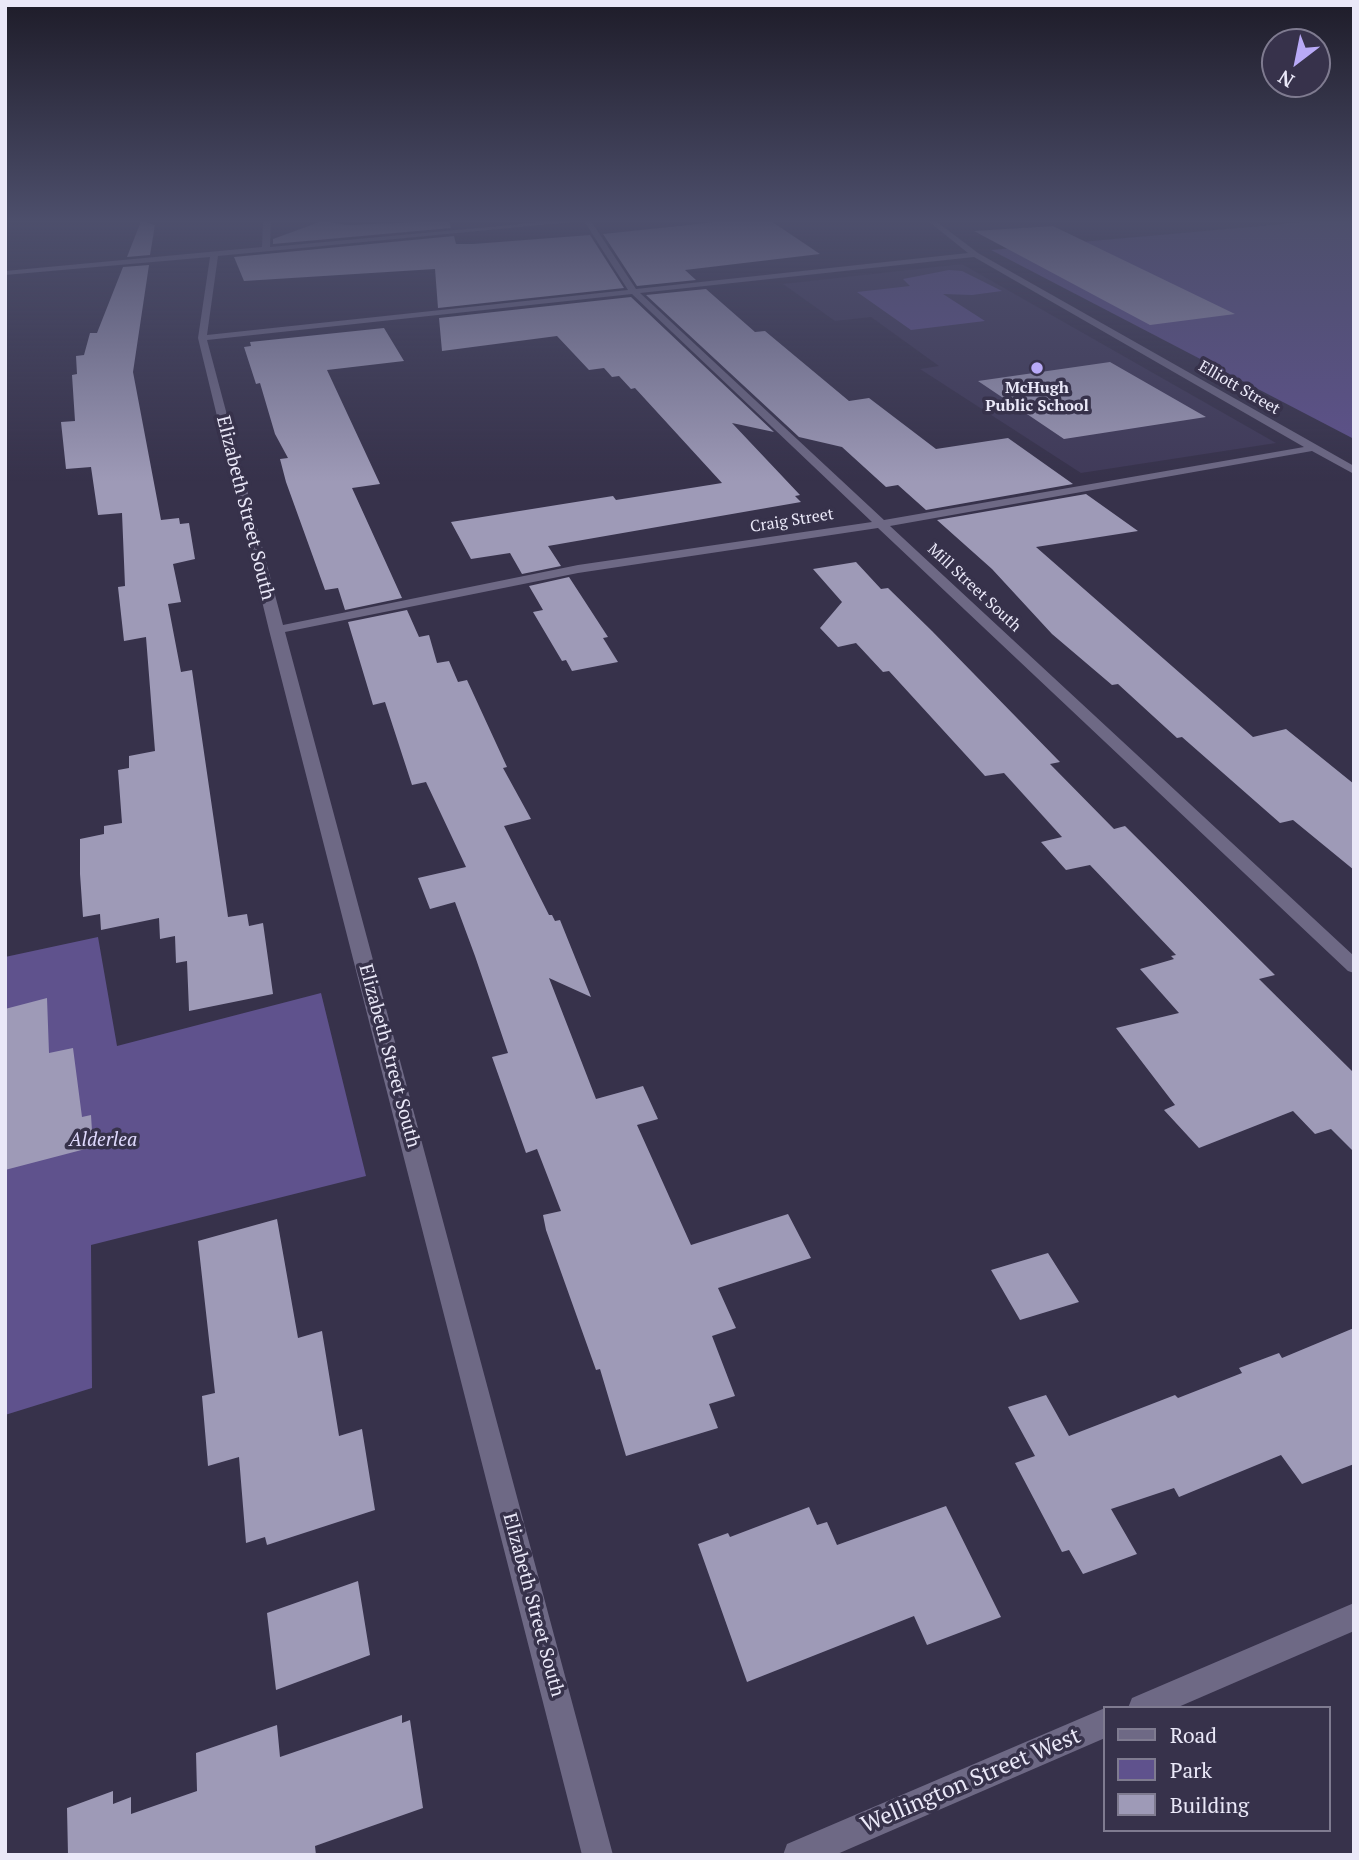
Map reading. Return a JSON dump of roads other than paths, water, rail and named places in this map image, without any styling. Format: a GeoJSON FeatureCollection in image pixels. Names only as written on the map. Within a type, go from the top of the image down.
{"type":"FeatureCollection","features":[{"type":"Feature","properties":{"kind":"street","name":"Elizabeth Street South"},"geometry":{"type":"LineString","coordinates":[[206,308],[202,338],[276,630],[598,1855]]}},
{"type":"Feature","properties":{"kind":"street"},"geometry":{"type":"LineString","coordinates":[[202,338],[479,308]]}},
{"type":"Feature","properties":{"kind":"street","name":"Mill Street South"},"geometry":{"type":"LineString","coordinates":[[651,308],[1354,967]]}},
{"type":"Feature","properties":{"kind":"street","name":"Elliott Street"},"geometry":{"type":"LineString","coordinates":[[1067,308],[1354,471]]}},
{"type":"Feature","properties":{"kind":"street","name":"Craig Street"},"geometry":{"type":"LineString","coordinates":[[276,630],[578,569],[880,524],[1313,448]]}},
{"type":"Feature","properties":{"kind":"street"},"geometry":{"type":"LineString","coordinates":[[1147,1706],[1354,1617]]}},
{"type":"Feature","properties":{"kind":"street","name":"Wellington Street West"},"geometry":{"type":"LineString","coordinates":[[798,1855],[1104,1723]]}},
{"type":"Feature","properties":{"kind":"place","name":"McHugh Public School"},"geometry":{"type":"Point","coordinates":[1037,368]}},
{"type":"Feature","properties":{"kind":"park label","name":"Alderlea"},"geometry":{"type":"Point","coordinates":[103,1141]}}]}
